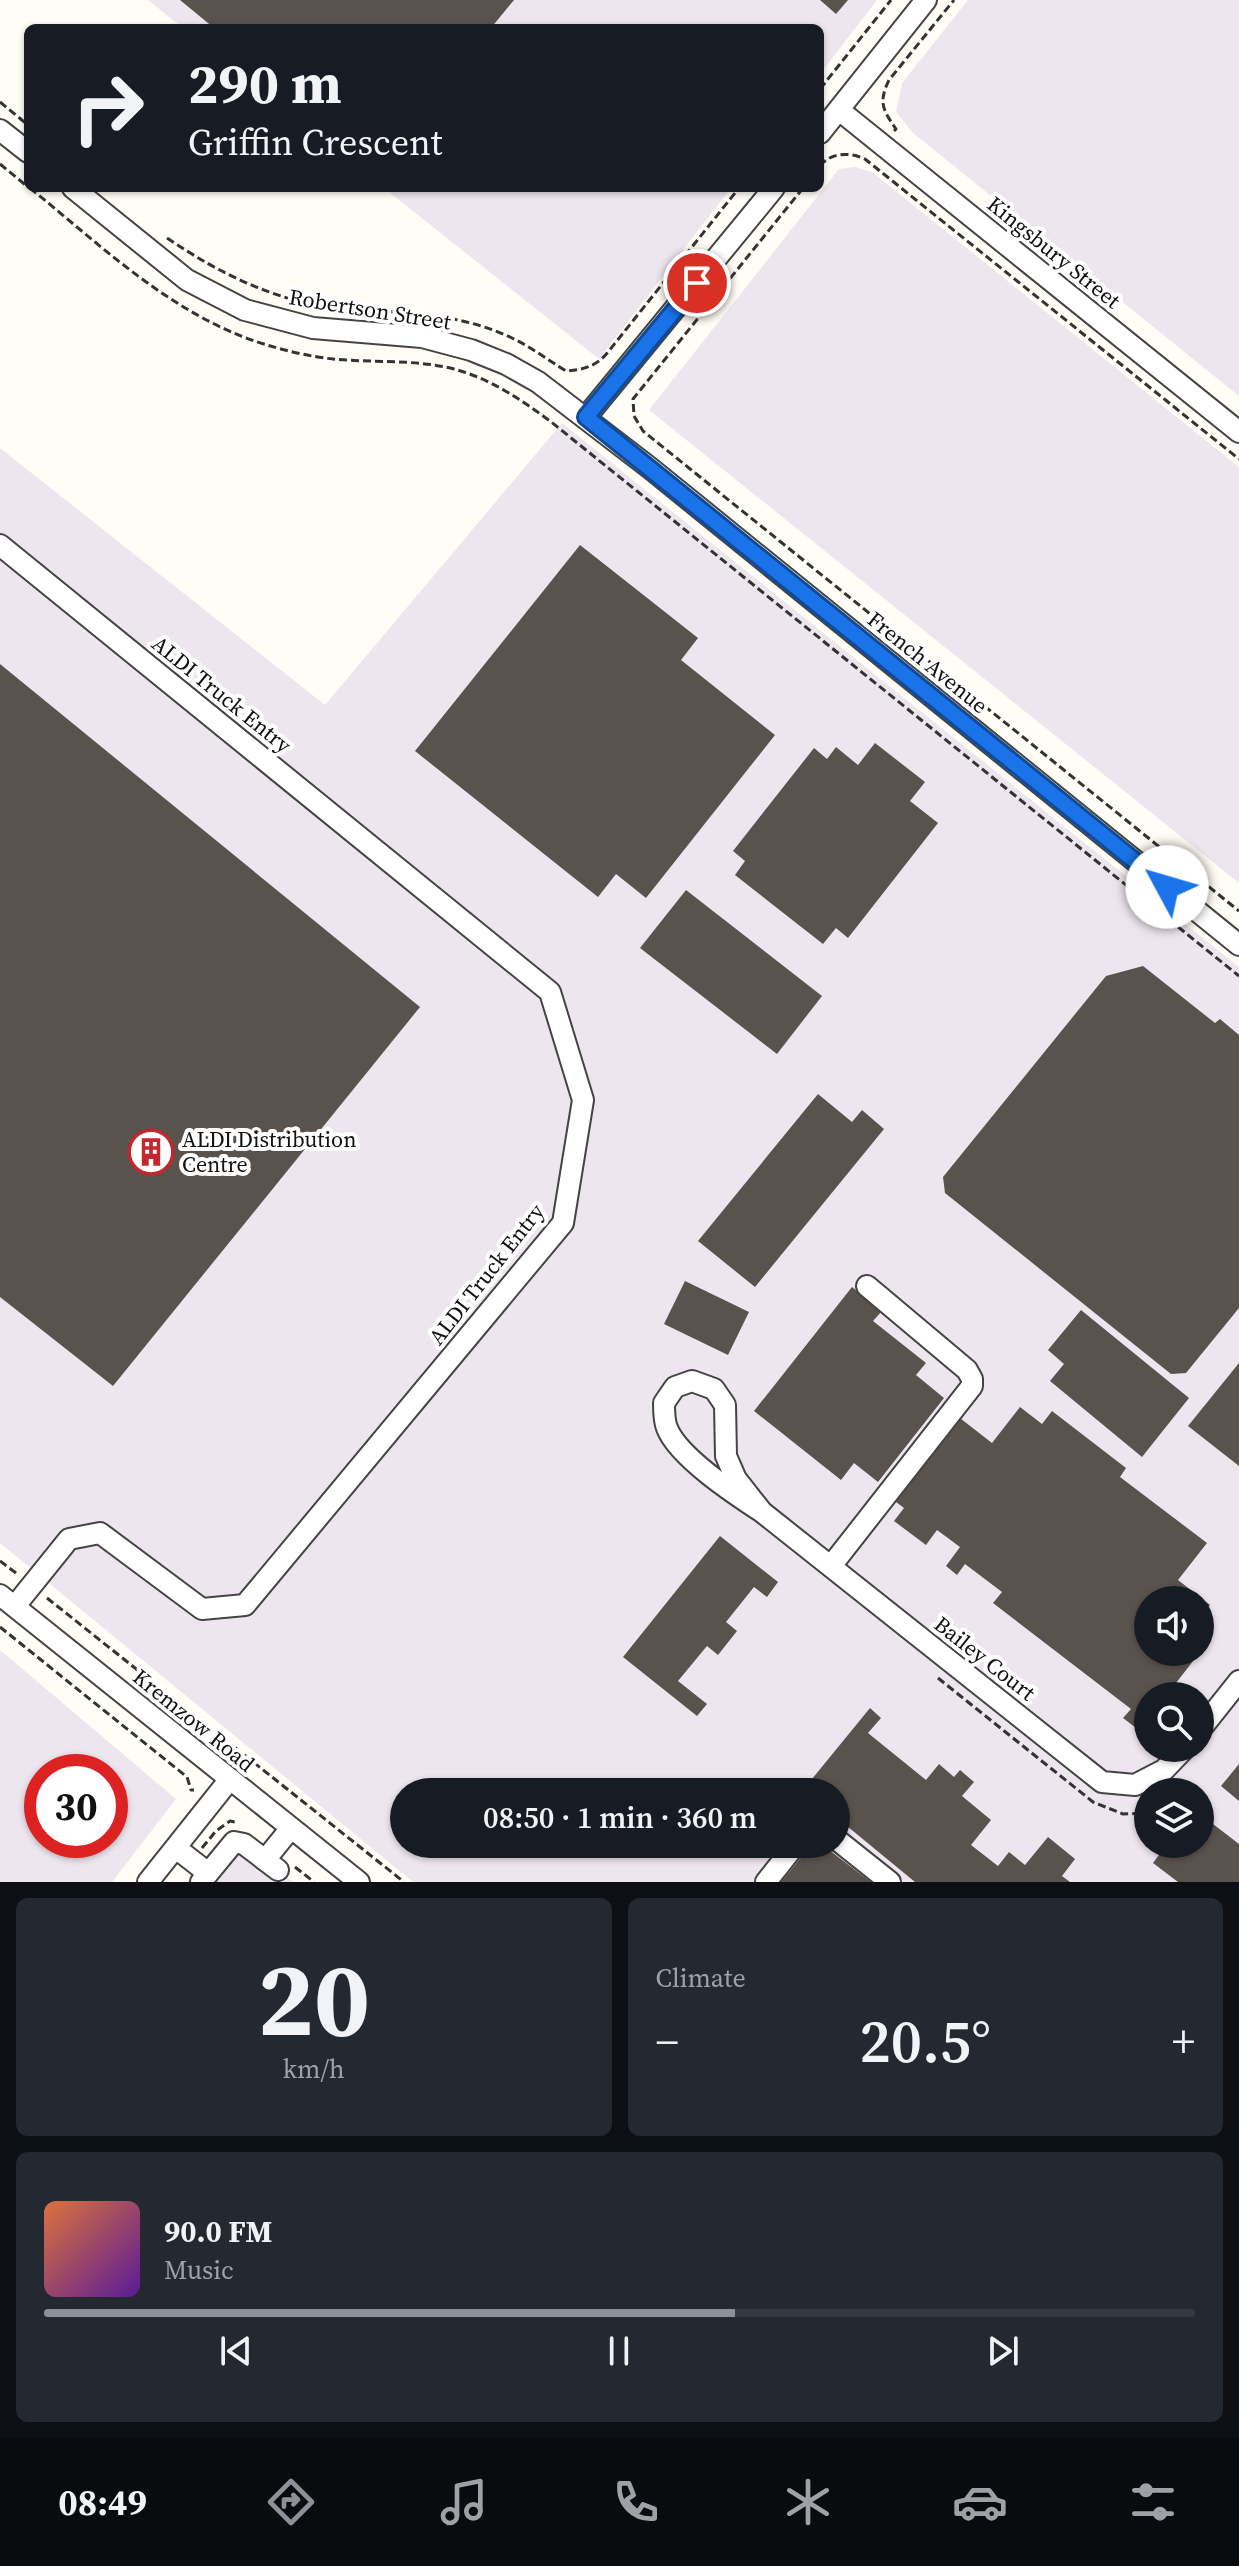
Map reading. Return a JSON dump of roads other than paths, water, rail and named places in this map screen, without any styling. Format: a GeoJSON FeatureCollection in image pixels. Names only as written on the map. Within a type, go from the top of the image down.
{"type":"FeatureCollection","features":[{"type":"Feature","properties":{"kind":"street"},"geometry":{"type":"LineString","coordinates":[[824,128],[926,0]]}},
{"type":"Feature","properties":{"kind":"street","name":"Kingsbury Street"},"geometry":{"type":"LineString","coordinates":[[839,110],[1239,432]]}},
{"type":"Feature","properties":{"kind":"street"},"geometry":{"type":"LineString","coordinates":[[0,130],[24,149]]}},
{"type":"Feature","properties":{"kind":"street","name":"Robertson Street"},"geometry":{"type":"LineString","coordinates":[[78,192],[187,280],[245,310],[313,328],[422,337],[471,350],[506,364],[538,382],[586,417]]}},
{"type":"Feature","properties":{"kind":"street"},"geometry":{"type":"LineString","coordinates":[[586,417],[771,192]]}},
{"type":"Feature","properties":{"kind":"street","name":"French Avenue"},"geometry":{"type":"LineString","coordinates":[[586,417],[1239,945]]}},
{"type":"Feature","properties":{"kind":"street","name":"ALDI Truck Entry"},"geometry":{"type":"LineString","coordinates":[[0,545],[550,992],[583,1100],[563,1223],[245,1605],[202,1609],[100,1533],[69,1539],[30,1585],[7,1600]]}},
{"type":"Feature","properties":{"kind":"street"},"geometry":{"type":"LineString","coordinates":[[831,1566],[972,1386],[967,1370],[867,1286]]}},
{"type":"Feature","properties":{"kind":"street","name":"Bailey Court"},"geometry":{"type":"LineString","coordinates":[[762,1512],[736,1479],[726,1456],[725,1405],[714,1389],[692,1381],[675,1387],[664,1403],[665,1426],[677,1445],[733,1493],[831,1566],[1102,1782],[1135,1785],[1164,1770],[1172,1762]]}},
{"type":"Feature","properties":{"kind":"street","name":"Kremzow Road"},"geometry":{"type":"LineString","coordinates":[[7,1600],[359,1882]]}},
{"type":"Feature","properties":{"kind":"street"},"geometry":{"type":"LineString","coordinates":[[1214,1712],[1239,1681]]}},
{"type":"Feature","properties":{"kind":"street"},"geometry":{"type":"LineString","coordinates":[[148,1882],[230,1779]]}},
{"type":"Feature","properties":{"kind":"street"},"geometry":{"type":"LineString","coordinates":[[176,1848],[205,1878],[234,1842],[244,1844],[272,1865],[291,1828]]}},
{"type":"Feature","properties":{"kind":"street"},"geometry":{"type":"LineString","coordinates":[[850,1850],[890,1882]]}},
{"type":"Feature","properties":{"kind":"street"},"geometry":{"type":"LineString","coordinates":[[766,1882],[785,1858]]}},
{"type":"Feature","properties":{"kind":"place","name":"ALDI Distribution Centre"},"geometry":{"type":"Point","coordinates":[151,1152]}}]}
